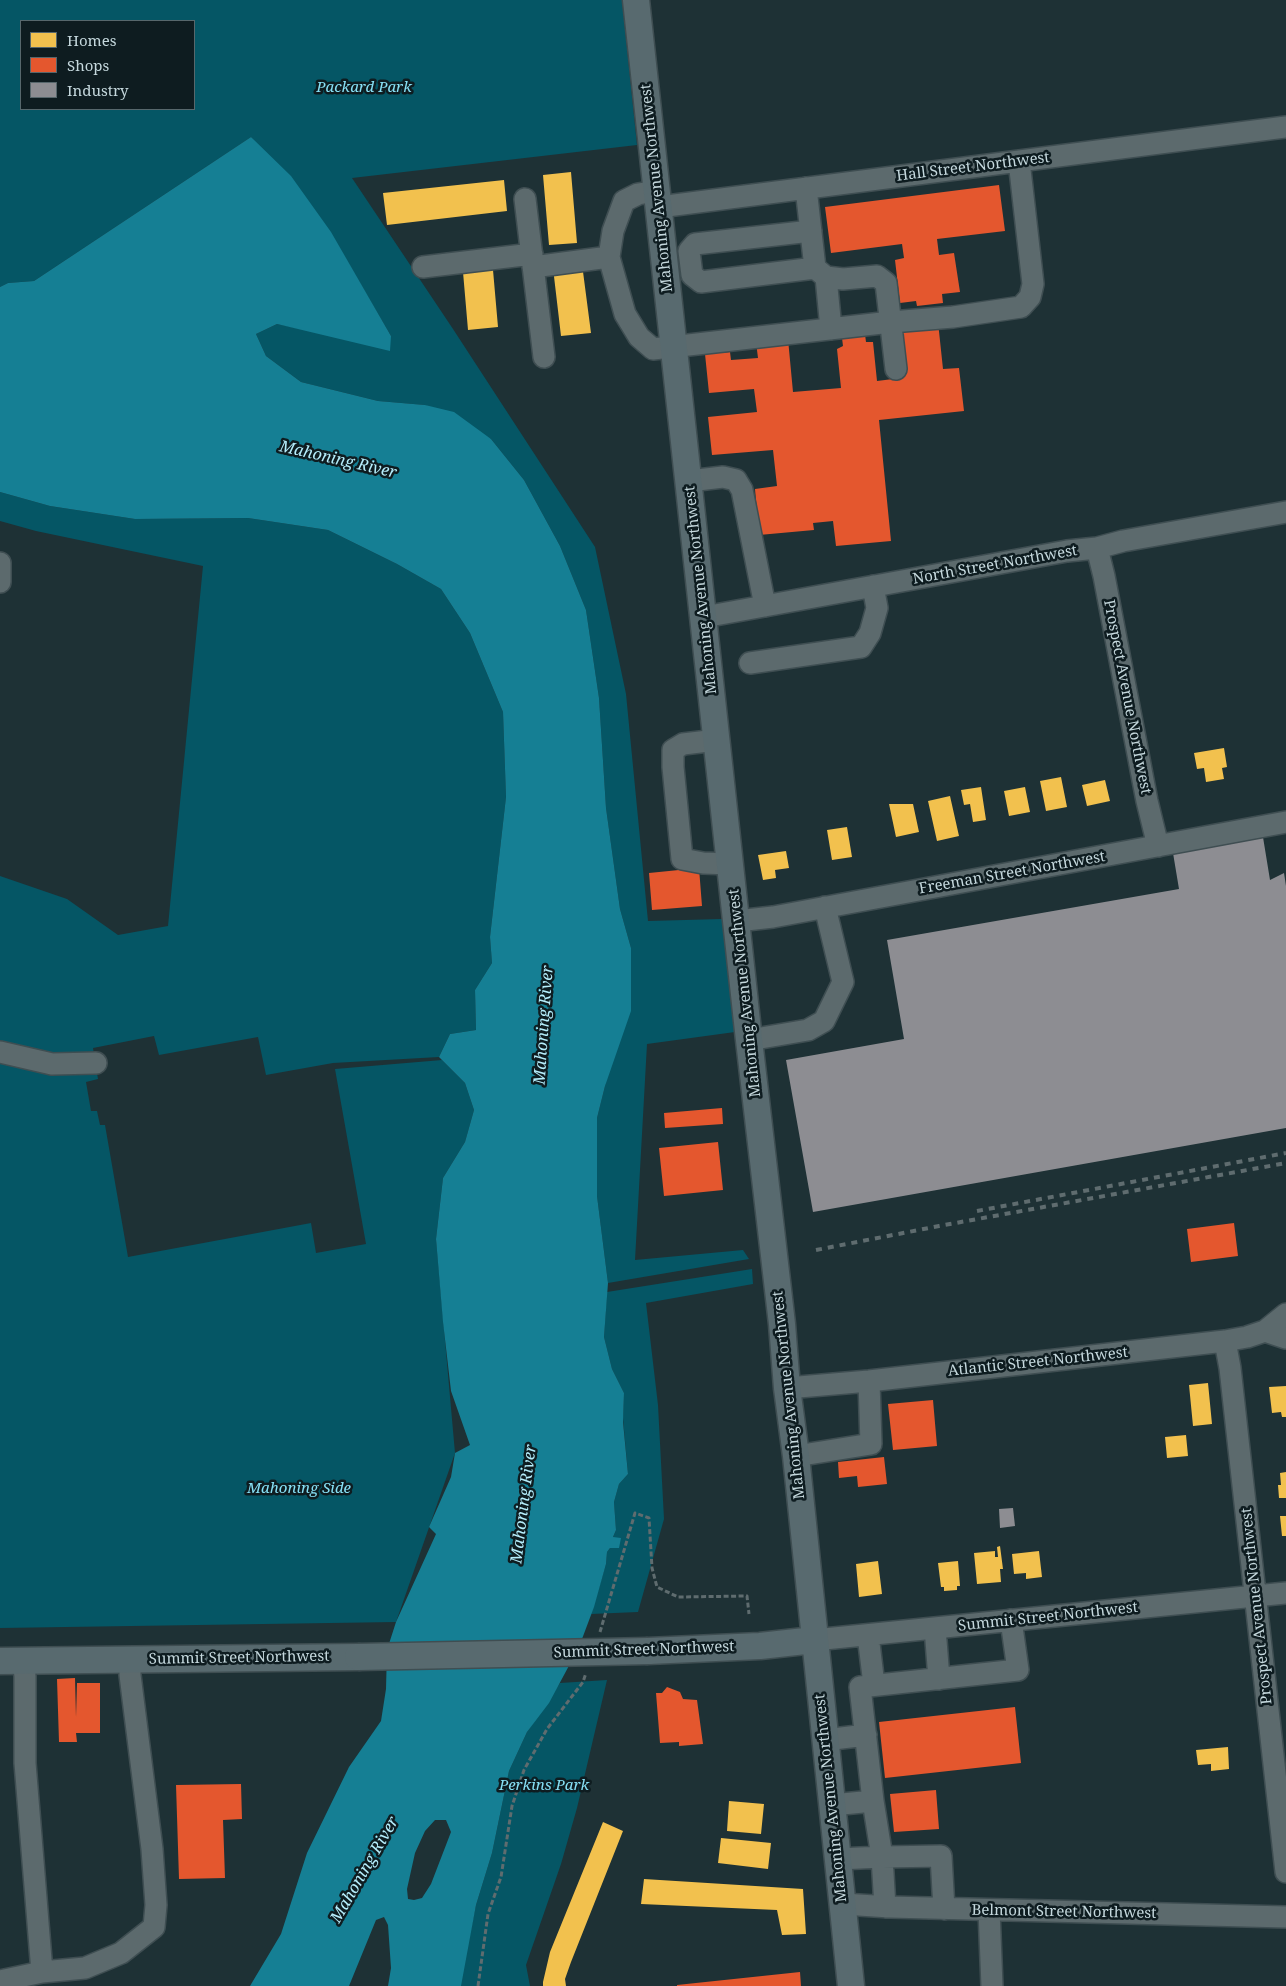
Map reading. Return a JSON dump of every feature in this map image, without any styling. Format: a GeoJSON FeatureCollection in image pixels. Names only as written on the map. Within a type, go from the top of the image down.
{"type":"FeatureCollection","features":[{"type":"Feature","properties":{"kind":"main road","name":"Mahoning Avenue Northwest"},"geometry":{"type":"LineString","coordinates":[[636,0],[658,199],[678,264],[674,348],[749,1040],[782,1324],[787,1388],[796,1456],[851,1986]]}},
{"type":"Feature","properties":{"kind":"main road","name":"Summit Street Northwest"},"geometry":{"type":"LineString","coordinates":[[12,1661],[648,1651],[760,1646],[814,1640]]}},
{"type":"Feature","properties":{"kind":"street","name":"Hall Street Northwest"},"geometry":{"type":"LineString","coordinates":[[609,258],[613,231],[624,201],[638,194],[658,199],[806,188],[1286,127]]}},
{"type":"Feature","properties":{"kind":"street"},"geometry":{"type":"LineString","coordinates":[[422,267],[532,260],[609,258],[625,314],[639,337],[653,349],[890,322],[953,317],[1021,307],[1030,297],[1033,284],[1019,161]]}},
{"type":"Feature","properties":{"kind":"street"},"geometry":{"type":"LineString","coordinates":[[806,188],[811,231],[831,329]]}},
{"type":"Feature","properties":{"kind":"street"},"geometry":{"type":"LineString","coordinates":[[525,199],[544,357]]}},
{"type":"Feature","properties":{"kind":"street"},"geometry":{"type":"LineString","coordinates":[[811,231],[695,244],[678,264],[701,282],[820,272],[842,279],[877,276],[886,283],[896,369]]}},
{"type":"Feature","properties":{"kind":"street"},"geometry":{"type":"LineString","coordinates":[[689,481],[723,477],[736,480],[742,490],[765,606]]}},
{"type":"Feature","properties":{"kind":"street","name":"North Street Northwest"},"geometry":{"type":"LineString","coordinates":[[704,617],[1067,551],[1097,548],[1123,541],[1286,512]]}},
{"type":"Feature","properties":{"kind":"street","name":"Prospect Avenue Northwest"},"geometry":{"type":"LineString","coordinates":[[1097,548],[1147,801],[1158,846]]}},
{"type":"Feature","properties":{"kind":"street"},"geometry":{"type":"LineString","coordinates":[[0,564],[0,582]]}},
{"type":"Feature","properties":{"kind":"street"},"geometry":{"type":"LineString","coordinates":[[750,663],[860,647],[870,634],[877,608],[873,586]]}},
{"type":"Feature","properties":{"kind":"street"},"geometry":{"type":"LineString","coordinates":[[717,740],[683,744],[673,750],[682,859],[703,863],[731,864]]}},
{"type":"Feature","properties":{"kind":"street","name":"Freeman Street Northwest"},"geometry":{"type":"LineString","coordinates":[[737,921],[825,907],[1286,822]]}},
{"type":"Feature","properties":{"kind":"street"},"geometry":{"type":"LineString","coordinates":[[749,1040],[808,1030],[824,1020],[843,982],[825,907]]}},
{"type":"Feature","properties":{"kind":"street"},"geometry":{"type":"LineString","coordinates":[[0,1052],[52,1064],[96,1063]]}},
{"type":"Feature","properties":{"kind":"street"},"geometry":{"type":"LineString","coordinates":[[1265,1331],[1286,1314]]}},
{"type":"Feature","properties":{"kind":"street"},"geometry":{"type":"LineString","coordinates":[[1265,1331],[1286,1338]]}},
{"type":"Feature","properties":{"kind":"street","name":"Atlantic Street Northwest"},"geometry":{"type":"LineString","coordinates":[[787,1388],[869,1381],[1225,1341],[1265,1331]]}},
{"type":"Feature","properties":{"kind":"street","name":"Prospect Avenue Northwest"},"geometry":{"type":"LineString","coordinates":[[1225,1341],[1230,1368],[1286,1872]]}},
{"type":"Feature","properties":{"kind":"street"},"geometry":{"type":"LineString","coordinates":[[796,1456],[871,1444],[869,1381]]}},
{"type":"Feature","properties":{"kind":"street","name":"Summit Street Northwest"},"geometry":{"type":"LineString","coordinates":[[814,1640],[1286,1593]]}},
{"type":"Feature","properties":{"kind":"street"},"geometry":{"type":"LineString","coordinates":[[885,1907],[882,1857],[860,1687],[1018,1670],[1011,1620]]}},
{"type":"Feature","properties":{"kind":"street"},"geometry":{"type":"LineString","coordinates":[[935,1628],[939,1679]]}},
{"type":"Feature","properties":{"kind":"street"},"geometry":{"type":"LineString","coordinates":[[868,1635],[874,1685]]}},
{"type":"Feature","properties":{"kind":"street"},"geometry":{"type":"LineString","coordinates":[[0,1980],[42,1972],[85,1968],[120,1953],[154,1927],[156,1905],[152,1849],[130,1674],[130,1660]]}},
{"type":"Feature","properties":{"kind":"street"},"geometry":{"type":"LineString","coordinates":[[12,1661],[25,1676],[25,1763],[42,1972]]}},
{"type":"Feature","properties":{"kind":"street"},"geometry":{"type":"LineString","coordinates":[[825,1740],[866,1735]]}},
{"type":"Feature","properties":{"kind":"street"},"geometry":{"type":"LineString","coordinates":[[832,1805],[874,1802]]}},
{"type":"Feature","properties":{"kind":"street"},"geometry":{"type":"LineString","coordinates":[[838,1859],[941,1856],[944,1909]]}},
{"type":"Feature","properties":{"kind":"street","name":"Belmont Street Northwest"},"geometry":{"type":"LineString","coordinates":[[842,1904],[944,1909],[1286,1917]]}},
{"type":"Feature","properties":{"kind":"street"},"geometry":{"type":"LineString","coordinates":[[989,1910],[992,1986]]}},
{"type":"Feature","properties":{"kind":"path"},"geometry":{"type":"LineString","coordinates":[[600,1633],[635,1513],[648,1518],[652,1568],[657,1587],[678,1597],[747,1596],[749,1614]]}},
{"type":"Feature","properties":{"kind":"path"},"geometry":{"type":"LineString","coordinates":[[478,1986],[488,1914],[501,1877],[512,1806],[529,1762],[547,1729],[583,1682],[588,1666]]}},
{"type":"Feature","properties":{"kind":"green space","name":"Packard Park"},"geometry":{"type":"Polygon","coordinates":[[[0,0],[622,0],[637,145],[352,178],[595,547],[626,694],[648,921],[722,919],[735,1032],[647,1044],[635,1260],[743,1250],[749,1259],[608,1283],[597,1196],[597,1118],[605,1086],[631,948],[620,909],[606,808],[599,698],[586,610],[560,546],[524,480],[491,439],[425,405],[378,401],[301,382],[266,356],[256,334],[277,324],[326,334],[391,336],[330,232],[251,137],[34,281],[8,283],[0,287],[0,0]]]}},
{"type":"Feature","properties":{"kind":"green space","name":"Mahoning Side"},"geometry":{"type":"Polygon","coordinates":[[[0,492],[50,506],[135,519],[248,518],[328,530],[397,564],[441,589],[470,633],[503,712],[506,797],[490,937],[492,963],[475,990],[476,1030],[450,1034],[439,1057],[333,1063],[266,1075],[258,1037],[159,1055],[154,1036],[93,1048],[98,1079],[86,1082],[91,1111],[97,1111],[100,1125],[105,1125],[128,1257],[311,1223],[316,1253],[366,1244],[335,1069],[442,1060],[465,1083],[474,1110],[465,1142],[443,1178],[436,1239],[455,1453],[396,1622],[0,1628],[0,876],[67,899],[118,935],[168,926],[203,566],[36,531],[0,521],[0,492]]]}},
{"type":"Feature","properties":{"kind":"green space"},"geometry":{"type":"Polygon","coordinates":[[[752,1269],[753,1284],[646,1303],[658,1405],[664,1519],[638,1612],[591,1614],[606,1564],[607,1552],[610,1548],[619,1548],[613,1537],[616,1530],[614,1502],[619,1484],[628,1474],[623,1418],[624,1393],[612,1369],[604,1337],[607,1292],[752,1269]]]}},
{"type":"Feature","properties":{"kind":"green space","name":"Perkins Park"},"geometry":{"type":"Polygon","coordinates":[[[607,1680],[577,1808],[561,1864],[526,1965],[530,1986],[459,1986],[476,1905],[492,1853],[509,1771],[527,1732],[560,1683],[607,1680]]]}},
{"type":"Feature","properties":{"kind":"water","name":"Mahoning River"},"geometry":{"type":"Polygon","coordinates":[[[251,137],[291,176],[331,232],[391,336],[390,351],[277,324],[256,334],[266,356],[301,382],[378,401],[425,405],[454,412],[491,439],[524,480],[560,546],[586,610],[599,698],[606,808],[620,909],[631,948],[631,1011],[605,1086],[597,1118],[597,1196],[608,1283],[604,1337],[612,1369],[624,1393],[623,1422],[628,1474],[619,1484],[614,1502],[616,1530],[613,1537],[621,1538],[619,1548],[610,1548],[607,1552],[606,1564],[594,1607],[579,1647],[549,1703],[527,1732],[509,1771],[492,1853],[476,1905],[461,1986],[388,1986],[391,1968],[388,1925],[384,1917],[376,1920],[349,1986],[250,1986],[281,1934],[307,1853],[349,1767],[381,1721],[386,1689],[387,1650],[396,1622],[436,1534],[429,1527],[451,1477],[455,1453],[470,1445],[451,1391],[436,1239],[443,1178],[465,1142],[474,1110],[465,1083],[439,1057],[450,1034],[476,1030],[475,990],[492,963],[490,937],[506,797],[503,712],[470,633],[441,589],[397,564],[328,530],[248,518],[135,519],[50,506],[0,492],[0,287],[8,283],[34,281],[251,137]],[[435,1820],[425,1831],[415,1853],[407,1889],[408,1899],[422,1898],[431,1884],[451,1832],[446,1820],[435,1820]]]}},
{"type":"Feature","properties":{"kind":"building: Homes"},"geometry":{"type":"Polygon","coordinates":[[[571,172],[577,243],[549,245],[543,175],[571,172]]]}},
{"type":"Feature","properties":{"kind":"building: Homes"},"geometry":{"type":"Polygon","coordinates":[[[504,180],[507,211],[387,225],[383,193],[504,180]]]}},
{"type":"Feature","properties":{"kind":"building: Homes"},"geometry":{"type":"Polygon","coordinates":[[[582,264],[591,333],[561,336],[553,268],[582,264]]]}},
{"type":"Feature","properties":{"kind":"building: Homes"},"geometry":{"type":"Polygon","coordinates":[[[493,270],[498,327],[468,330],[463,272],[493,270]]]}},
{"type":"Feature","properties":{"kind":"building: Homes"},"geometry":{"type":"Polygon","coordinates":[[[1224,748],[1227,767],[1222,768],[1224,779],[1206,782],[1204,768],[1197,769],[1194,753],[1224,748]]]}},
{"type":"Feature","properties":{"kind":"building: Homes"},"geometry":{"type":"Polygon","coordinates":[[[1061,777],[1067,807],[1046,811],[1040,781],[1061,777]]]}},
{"type":"Feature","properties":{"kind":"building: Homes"},"geometry":{"type":"Polygon","coordinates":[[[1105,780],[1110,801],[1087,806],[1082,785],[1105,780]]]}},
{"type":"Feature","properties":{"kind":"building: Homes"},"geometry":{"type":"Polygon","coordinates":[[[981,787],[986,820],[973,822],[970,804],[964,805],[961,790],[981,787]]]}},
{"type":"Feature","properties":{"kind":"building: Homes"},"geometry":{"type":"Polygon","coordinates":[[[1025,787],[1030,812],[1009,816],[1004,791],[1025,787]]]}},
{"type":"Feature","properties":{"kind":"building: Homes"},"geometry":{"type":"Polygon","coordinates":[[[950,796],[959,836],[937,841],[928,801],[950,796]]]}},
{"type":"Feature","properties":{"kind":"building: Homes"},"geometry":{"type":"Polygon","coordinates":[[[889,804],[913,804],[919,832],[896,837],[889,804]]]}},
{"type":"Feature","properties":{"kind":"building: Homes"},"geometry":{"type":"Polygon","coordinates":[[[847,827],[852,857],[832,860],[827,830],[847,827]]]}},
{"type":"Feature","properties":{"kind":"building: Homes"},"geometry":{"type":"Polygon","coordinates":[[[786,851],[789,868],[775,870],[776,878],[763,880],[758,855],[786,851]]]}},
{"type":"Feature","properties":{"kind":"building: Homes"},"geometry":{"type":"Polygon","coordinates":[[[1208,1383],[1212,1424],[1193,1426],[1189,1385],[1208,1383]]]}},
{"type":"Feature","properties":{"kind":"building: Homes"},"geometry":{"type":"Polygon","coordinates":[[[1286,1386],[1286,1417],[1282,1417],[1281,1412],[1272,1413],[1269,1387],[1286,1386]]]}},
{"type":"Feature","properties":{"kind":"building: Homes"},"geometry":{"type":"Polygon","coordinates":[[[1186,1435],[1188,1456],[1167,1458],[1165,1437],[1186,1435]]]}},
{"type":"Feature","properties":{"kind":"building: Homes"},"geometry":{"type":"Polygon","coordinates":[[[1286,1472],[1286,1498],[1279,1498],[1278,1485],[1281,1485],[1280,1473],[1286,1472]]]}},
{"type":"Feature","properties":{"kind":"building: Homes"},"geometry":{"type":"Polygon","coordinates":[[[1280,1516],[1286,1516],[1286,1536],[1282,1536],[1280,1516]]]}},
{"type":"Feature","properties":{"kind":"building: Homes"},"geometry":{"type":"Polygon","coordinates":[[[1000,1546],[1003,1569],[1000,1569],[1001,1582],[977,1584],[974,1553],[995,1551],[995,1557],[998,1557],[997,1547],[1000,1546]]]}},
{"type":"Feature","properties":{"kind":"building: Homes"},"geometry":{"type":"Polygon","coordinates":[[[1039,1551],[1042,1577],[1026,1579],[1026,1573],[1014,1574],[1012,1554],[1039,1551]]]}},
{"type":"Feature","properties":{"kind":"building: Homes"},"geometry":{"type":"Polygon","coordinates":[[[878,1561],[882,1594],[859,1597],[856,1564],[878,1561]]]}},
{"type":"Feature","properties":{"kind":"building: Homes"},"geometry":{"type":"Polygon","coordinates":[[[958,1561],[960,1586],[957,1586],[957,1590],[944,1591],[944,1587],[941,1587],[938,1563],[958,1561]]]}},
{"type":"Feature","properties":{"kind":"building: Homes"},"geometry":{"type":"Polygon","coordinates":[[[1228,1747],[1229,1769],[1211,1771],[1211,1764],[1198,1765],[1196,1750],[1228,1747]]]}},
{"type":"Feature","properties":{"kind":"building: Homes"},"geometry":{"type":"Polygon","coordinates":[[[729,1801],[764,1804],[761,1834],[727,1831],[729,1801]]]}},
{"type":"Feature","properties":{"kind":"building: Homes"},"geometry":{"type":"Polygon","coordinates":[[[603,1822],[623,1831],[571,1962],[565,1979],[566,1986],[543,1986],[550,1952],[603,1822]]]}},
{"type":"Feature","properties":{"kind":"building: Homes"},"geometry":{"type":"Polygon","coordinates":[[[721,1838],[771,1843],[768,1869],[718,1863],[721,1838]]]}},
{"type":"Feature","properties":{"kind":"building: Homes"},"geometry":{"type":"Polygon","coordinates":[[[644,1879],[803,1889],[806,1934],[782,1935],[777,1910],[641,1904],[644,1879]]]}},
{"type":"Feature","properties":{"kind":"building: Shops"},"geometry":{"type":"Polygon","coordinates":[[[999,185],[1005,231],[937,239],[939,255],[954,253],[960,292],[942,294],[943,303],[917,306],[916,301],[900,303],[895,260],[904,258],[902,244],[831,253],[825,207],[999,185]]]}},
{"type":"Feature","properties":{"kind":"building: Shops"},"geometry":{"type":"Polygon","coordinates":[[[938,322],[943,369],[959,368],[964,411],[879,420],[891,541],[836,546],[833,521],[813,523],[814,530],[759,535],[755,489],[777,486],[773,450],[712,455],[708,417],[757,412],[754,389],[709,393],[705,354],[730,352],[731,360],[758,358],[756,342],[788,339],[793,392],[841,388],[837,349],[843,346],[841,330],[864,327],[866,342],[873,342],[877,381],[901,378],[895,326],[938,322]]]}},
{"type":"Feature","properties":{"kind":"building: Shops"},"geometry":{"type":"Polygon","coordinates":[[[699,868],[702,906],[652,910],[649,873],[699,868]]]}},
{"type":"Feature","properties":{"kind":"building: Shops"},"geometry":{"type":"Polygon","coordinates":[[[722,1108],[723,1124],[665,1128],[664,1113],[722,1108]]]}},
{"type":"Feature","properties":{"kind":"building: Shops"},"geometry":{"type":"Polygon","coordinates":[[[718,1142],[723,1190],[664,1196],[659,1148],[718,1142]]]}},
{"type":"Feature","properties":{"kind":"building: Shops"},"geometry":{"type":"Polygon","coordinates":[[[1234,1223],[1238,1256],[1191,1262],[1187,1229],[1234,1223]]]}},
{"type":"Feature","properties":{"kind":"building: Shops"},"geometry":{"type":"Polygon","coordinates":[[[933,1400],[937,1446],[893,1450],[888,1404],[933,1400]]]}},
{"type":"Feature","properties":{"kind":"building: Shops"},"geometry":{"type":"Polygon","coordinates":[[[884,1457],[887,1484],[858,1487],[857,1476],[839,1478],[838,1462],[884,1457]]]}},
{"type":"Feature","properties":{"kind":"building: Shops"},"geometry":{"type":"Polygon","coordinates":[[[75,1678],[76,1717],[77,1683],[100,1683],[100,1733],[76,1733],[77,1742],[59,1742],[57,1679],[75,1678]]]}},
{"type":"Feature","properties":{"kind":"building: Shops"},"geometry":{"type":"Polygon","coordinates":[[[667,1687],[680,1692],[683,1699],[697,1700],[703,1744],[679,1746],[679,1742],[660,1743],[656,1693],[662,1693],[667,1687]]]}},
{"type":"Feature","properties":{"kind":"building: Shops"},"geometry":{"type":"Polygon","coordinates":[[[1015,1707],[1021,1763],[885,1778],[879,1722],[1015,1707]]]}},
{"type":"Feature","properties":{"kind":"building: Shops"},"geometry":{"type":"Polygon","coordinates":[[[241,1784],[242,1819],[223,1820],[225,1878],[179,1879],[176,1785],[241,1784]]]}},
{"type":"Feature","properties":{"kind":"building: Shops"},"geometry":{"type":"Polygon","coordinates":[[[936,1790],[939,1829],[894,1832],[890,1794],[936,1790]]]}},
{"type":"Feature","properties":{"kind":"building: Shops"},"geometry":{"type":"Polygon","coordinates":[[[800,1972],[801,1986],[677,1986],[677,1985],[800,1972]]]}},
{"type":"Feature","properties":{"kind":"building: Industry"},"geometry":{"type":"Polygon","coordinates":[[[1262,831],[1270,880],[1284,873],[1286,886],[1286,1128],[813,1212],[786,1060],[904,1039],[887,940],[1179,889],[1172,847],[1262,831]]]}},
{"type":"Feature","properties":{"kind":"building: Industry"},"geometry":{"type":"Polygon","coordinates":[[[1013,1508],[1015,1526],[1000,1528],[999,1509],[1013,1508]]]}},
{"type":"Feature","properties":{"kind":"railway"},"geometry":{"type":"LineString","coordinates":[[977,1211],[1286,1153]]}},
{"type":"Feature","properties":{"kind":"railway"},"geometry":{"type":"LineString","coordinates":[[816,1250],[1286,1163]]}}]}
